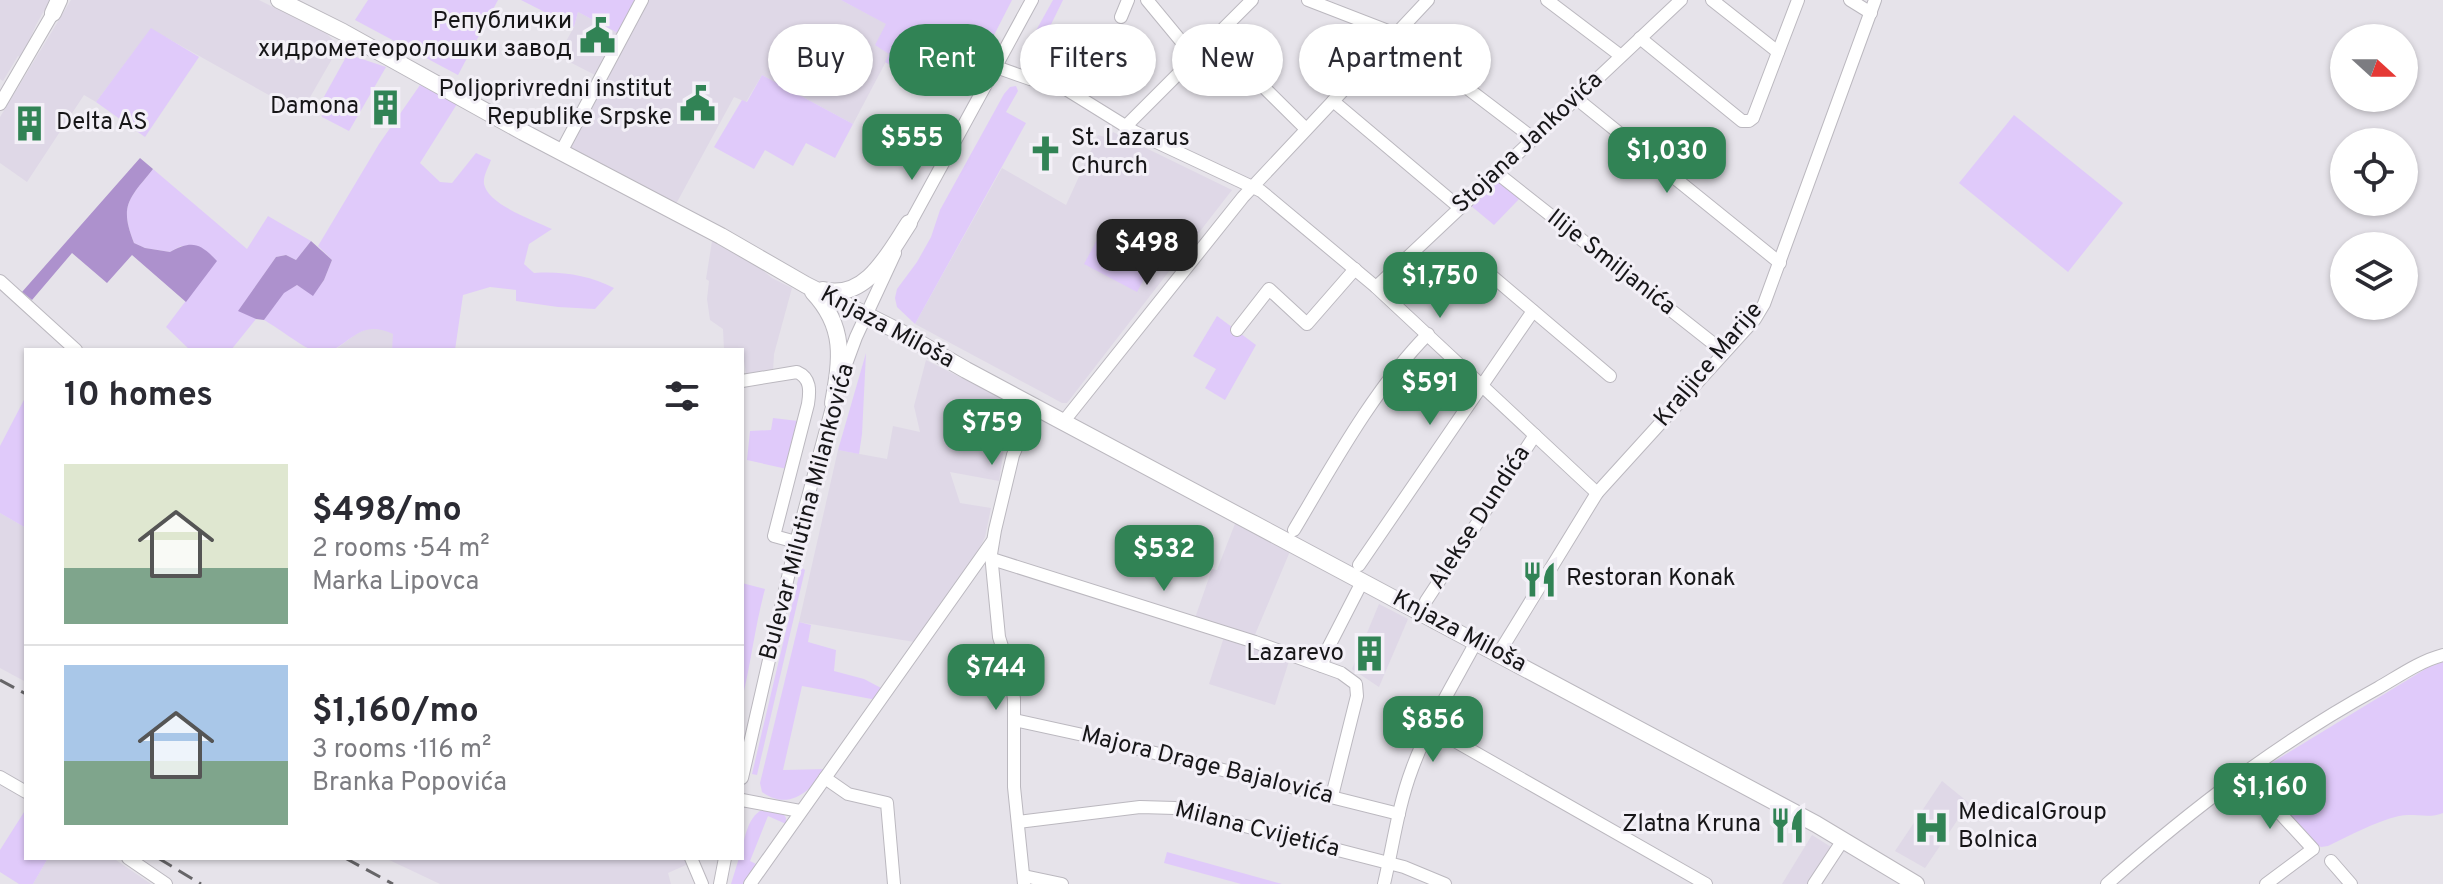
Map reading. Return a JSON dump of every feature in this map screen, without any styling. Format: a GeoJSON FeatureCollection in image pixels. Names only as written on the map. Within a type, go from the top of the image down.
{"type":"FeatureCollection","features":[{"type":"Feature","properties":{"kind":"main road","name":"Knjaza Miloša"},"geometry":{"type":"LineString","coordinates":[[279,0],[966,370],[1360,573],[1476,642],[1843,840],[1916,884]]}},
{"type":"Feature","properties":{"kind":"main road"},"geometry":{"type":"LineString","coordinates":[[806,285],[831,292],[856,287],[873,274],[909,223]]}},
{"type":"Feature","properties":{"kind":"main road"},"geometry":{"type":"LineString","coordinates":[[806,285],[828,311],[837,335],[840,355],[833,403]]}},
{"type":"Feature","properties":{"kind":"street"},"geometry":{"type":"LineString","coordinates":[[561,152],[642,0]]}},
{"type":"Feature","properties":{"kind":"street","name":"Bulevar Milutina Milankovića"},"geometry":{"type":"LineString","coordinates":[[1004,52],[1032,0]]}},
{"type":"Feature","properties":{"kind":"street"},"geometry":{"type":"LineString","coordinates":[[1121,17],[1128,0]]}},
{"type":"Feature","properties":{"kind":"street"},"geometry":{"type":"LineString","coordinates":[[1147,0],[1172,30]]}},
{"type":"Feature","properties":{"kind":"street"},"geometry":{"type":"LineString","coordinates":[[1229,24],[1252,0]]}},
{"type":"Feature","properties":{"kind":"street"},"geometry":{"type":"LineString","coordinates":[[1308,0],[1342,6],[1377,24]]}},
{"type":"Feature","properties":{"kind":"street"},"geometry":{"type":"LineString","coordinates":[[1405,24],[1428,0]]}},
{"type":"Feature","properties":{"kind":"street"},"geometry":{"type":"LineString","coordinates":[[1547,0],[1621,56]]}},
{"type":"Feature","properties":{"kind":"street","name":"Stojana Jankovića"},"geometry":{"type":"LineString","coordinates":[[1376,287],[1681,0]]}},
{"type":"Feature","properties":{"kind":"street"},"geometry":{"type":"LineString","coordinates":[[1712,0],[1778,52]]}},
{"type":"Feature","properties":{"kind":"street"},"geometry":{"type":"LineString","coordinates":[[1640,38],[1745,122],[1753,118],[1798,0]]}},
{"type":"Feature","properties":{"kind":"street"},"geometry":{"type":"LineString","coordinates":[[1850,0],[1873,6]]}},
{"type":"Feature","properties":{"kind":"street"},"geometry":{"type":"LineString","coordinates":[[0,104],[58,4]]}},
{"type":"Feature","properties":{"kind":"street","name":"Kraljice Marije"},"geometry":{"type":"LineString","coordinates":[[1499,653],[1597,493],[1759,312],[1770,292],[1873,6]]}},
{"type":"Feature","properties":{"kind":"street"},"geometry":{"type":"LineString","coordinates":[[1004,70],[1030,79],[1056,83],[1125,127],[1253,186],[1376,287],[1597,493]]}},
{"type":"Feature","properties":{"kind":"street"},"geometry":{"type":"LineString","coordinates":[[1125,127],[1172,81]]}},
{"type":"Feature","properties":{"kind":"street","name":"Bulevar Milutina Milankovića"},"geometry":{"type":"LineString","coordinates":[[744,769],[796,542],[844,369],[909,223],[980,96]]}},
{"type":"Feature","properties":{"kind":"street"},"geometry":{"type":"LineString","coordinates":[[1273,96],[1306,129]]}},
{"type":"Feature","properties":{"kind":"street"},"geometry":{"type":"LineString","coordinates":[[1064,421],[1253,186],[1338,96]]}},
{"type":"Feature","properties":{"kind":"street"},"geometry":{"type":"LineString","coordinates":[[1477,96],[1534,139]]}},
{"type":"Feature","properties":{"kind":"street"},"geometry":{"type":"LineString","coordinates":[[1577,99],[1780,263]]}},
{"type":"Feature","properties":{"kind":"street"},"geometry":{"type":"LineString","coordinates":[[1333,101],[1460,208]]}},
{"type":"Feature","properties":{"kind":"street","name":"Ilije Smiljanića"},"geometry":{"type":"LineString","coordinates":[[1497,173],[1724,352]]}},
{"type":"Feature","properties":{"kind":"street"},"geometry":{"type":"LineString","coordinates":[[1237,330],[1269,289],[1307,324],[1355,269]]}},
{"type":"Feature","properties":{"kind":"street"},"geometry":{"type":"LineString","coordinates":[[1486,271],[1610,376]]}},
{"type":"Feature","properties":{"kind":"street"},"geometry":{"type":"LineString","coordinates":[[0,281],[74,348]]}},
{"type":"Feature","properties":{"kind":"street"},"geometry":{"type":"LineString","coordinates":[[1322,666],[1360,573],[1481,384],[1533,311]]}},
{"type":"Feature","properties":{"kind":"street"},"geometry":{"type":"LineString","coordinates":[[1294,530],[1374,403],[1407,356],[1428,334]]}},
{"type":"Feature","properties":{"kind":"street"},"geometry":{"type":"LineString","coordinates":[[744,381],[797,372],[809,384],[808,404],[774,536],[796,542]]}},
{"type":"Feature","properties":{"kind":"street"},"geometry":{"type":"LineString","coordinates":[[1035,406],[1013,455],[992,542],[992,559],[999,637],[1012,685],[1013,775],[1024,880],[1062,884]]}},
{"type":"Feature","properties":{"kind":"street","name":"Alekse Dundića"},"geometry":{"type":"LineString","coordinates":[[1426,601],[1535,435]]}},
{"type":"Feature","properties":{"kind":"street"},"geometry":{"type":"LineString","coordinates":[[750,884],[992,542]]}},
{"type":"Feature","properties":{"kind":"street"},"geometry":{"type":"LineString","coordinates":[[992,559],[1240,637],[1341,673],[1357,689],[1332,796]]}},
{"type":"Feature","properties":{"kind":"street"},"geometry":{"type":"LineString","coordinates":[[1384,884],[1411,770],[1476,642]]}},
{"type":"Feature","properties":{"kind":"street"},"geometry":{"type":"LineString","coordinates":[[2107,884],[2163,835],[2272,752],[2359,698],[2429,659],[2443,655]]}},
{"type":"Feature","properties":{"kind":"street","name":"Majora Drage Bajalovića"},"geometry":{"type":"LineString","coordinates":[[1014,720],[1399,814]]}},
{"type":"Feature","properties":{"kind":"street"},"geometry":{"type":"LineString","coordinates":[[1432,728],[1706,884]]}},
{"type":"Feature","properties":{"kind":"street"},"geometry":{"type":"LineString","coordinates":[[2243,773],[2313,849],[2266,884]]}},
{"type":"Feature","properties":{"kind":"street"},"geometry":{"type":"LineString","coordinates":[[0,777],[24,791]]}},
{"type":"Feature","properties":{"kind":"street"},"geometry":{"type":"LineString","coordinates":[[825,778],[848,794],[887,803],[894,884]]}},
{"type":"Feature","properties":{"kind":"street"},"geometry":{"type":"LineString","coordinates":[[744,800],[800,811]]}},
{"type":"Feature","properties":{"kind":"street","name":"Milana Cvijetića"},"geometry":{"type":"LineString","coordinates":[[1018,822],[1159,806],[1389,863],[1445,884]]}},
{"type":"Feature","properties":{"kind":"street"},"geometry":{"type":"LineString","coordinates":[[1814,884],[1843,840]]}},
{"type":"Feature","properties":{"kind":"street"},"geometry":{"type":"LineString","coordinates":[[131,860],[166,884]]}},
{"type":"Feature","properties":{"kind":"street"},"geometry":{"type":"LineString","coordinates":[[692,860],[702,884]]}},
{"type":"Feature","properties":{"kind":"street"},"geometry":{"type":"LineString","coordinates":[[720,881],[725,860]]}},
{"type":"Feature","properties":{"kind":"street"},"geometry":{"type":"LineString","coordinates":[[2331,861],[2351,884]]}},
{"type":"Feature","properties":{"kind":"shaded area"},"geometry":{"type":"Polygon","coordinates":[[[0,0],[50,0],[22,58],[18,56],[3,81],[0,79],[0,0]]]}},
{"type":"Feature","properties":{"kind":"shaded area"},"geometry":{"type":"Polygon","coordinates":[[[71,0],[259,0],[327,34],[335,42],[336,52],[301,113],[151,29],[96,102],[84,95],[27,182],[0,163],[0,117],[71,0]]]}},
{"type":"Feature","properties":{"kind":"shaded area"},"geometry":{"type":"Polygon","coordinates":[[[368,0],[498,0],[458,75],[355,20],[368,0]]]}},
{"type":"Feature","properties":{"kind":"shaded area"},"geometry":{"type":"Polygon","coordinates":[[[521,0],[636,0],[618,33],[578,12],[574,27],[521,0]]]}},
{"type":"Feature","properties":{"kind":"shaded area"},"geometry":{"type":"Polygon","coordinates":[[[648,0],[841,0],[887,24],[889,56],[873,86],[873,24],[768,24],[768,78],[762,75],[746,102],[734,97],[676,204],[571,146],[648,0]]]}},
{"type":"Feature","properties":{"kind":"shaded area"},"geometry":{"type":"Polygon","coordinates":[[[841,0],[1012,0],[1000,24],[889,24],[889,54],[875,45],[886,24],[841,0]]]}},
{"type":"Feature","properties":{"kind":"shaded area"},"geometry":{"type":"Polygon","coordinates":[[[1053,0],[1063,0],[1051,24],[1040,24],[1053,0]]]}},
{"type":"Feature","properties":{"kind":"shaded area"},"geometry":{"type":"Polygon","coordinates":[[[578,12],[618,33],[595,75],[558,56],[574,27],[578,12]]]}},
{"type":"Feature","properties":{"kind":"shaded area"},"geometry":{"type":"Polygon","coordinates":[[[151,28],[199,57],[145,137],[96,102],[151,28]]]}},
{"type":"Feature","properties":{"kind":"shaded area"},"geometry":{"type":"Polygon","coordinates":[[[350,55],[386,67],[349,131],[322,117],[320,104],[350,55]]]}},
{"type":"Feature","properties":{"kind":"shaded area"},"geometry":{"type":"Polygon","coordinates":[[[762,75],[768,78],[768,96],[801,96],[853,124],[835,158],[806,143],[793,166],[765,150],[754,169],[714,147],[742,100],[747,102],[762,75]]]}},
{"type":"Feature","properties":{"kind":"shaded area"},"geometry":{"type":"Polygon","coordinates":[[[420,85],[457,104],[420,163],[440,182],[452,183],[476,153],[491,160],[484,181],[487,192],[503,205],[552,229],[529,244],[524,264],[534,273],[575,275],[614,288],[595,309],[516,301],[516,290],[490,287],[463,295],[455,348],[392,348],[393,334],[379,329],[358,333],[335,348],[308,348],[302,345],[264,320],[284,292],[297,285],[313,295],[324,280],[332,260],[318,246],[379,144],[420,85]]]}},
{"type":"Feature","properties":{"kind":"shaded area"},"geometry":{"type":"Polygon","coordinates":[[[1016,86],[1018,91],[1006,112],[1026,123],[915,324],[897,307],[897,289],[931,237],[940,210],[1010,87],[1016,86]]]}},
{"type":"Feature","properties":{"kind":"shaded area"},"geometry":{"type":"Polygon","coordinates":[[[801,96],[868,96],[853,124],[801,96]]]}},
{"type":"Feature","properties":{"kind":"shaded area"},"geometry":{"type":"Polygon","coordinates":[[[2014,115],[2123,203],[2068,272],[1959,183],[2014,115]]]}},
{"type":"Feature","properties":{"kind":"shaded area"},"geometry":{"type":"Polygon","coordinates":[[[1113,132],[1232,190],[1067,403],[915,324],[1002,168],[1066,205],[1098,135],[1109,138],[1113,132]]]}},
{"type":"Feature","properties":{"kind":"shaded area"},"geometry":{"type":"Polygon","coordinates":[[[140,158],[153,169],[129,203],[127,220],[134,243],[170,252],[195,245],[206,250],[217,261],[186,302],[132,255],[107,283],[72,253],[32,300],[22,292],[140,158]]]}},
{"type":"Feature","properties":{"kind":"shaded area"},"geometry":{"type":"Polygon","coordinates":[[[153,169],[247,249],[268,216],[311,241],[296,260],[286,255],[276,257],[239,310],[256,319],[233,348],[188,348],[166,327],[216,261],[181,246],[170,252],[134,243],[127,211],[138,188],[153,169]]]}},
{"type":"Feature","properties":{"kind":"shaded area"},"geometry":{"type":"Polygon","coordinates":[[[1497,179],[1521,197],[1494,225],[1470,205],[1497,179]]]}},
{"type":"Feature","properties":{"kind":"shaded area"},"geometry":{"type":"Polygon","coordinates":[[[1099,236],[1152,264],[1137,292],[1084,264],[1099,236]]]}},
{"type":"Feature","properties":{"kind":"shaded area"},"geometry":{"type":"Polygon","coordinates":[[[311,241],[332,260],[313,296],[297,285],[284,293],[264,320],[238,311],[276,257],[286,255],[296,260],[311,241]]]}},
{"type":"Feature","properties":{"kind":"shaded area"},"geometry":{"type":"Polygon","coordinates":[[[712,241],[792,288],[774,354],[773,372],[747,378],[744,348],[724,348],[723,329],[710,320],[707,299],[709,281],[706,279],[712,241]]]}},
{"type":"Feature","properties":{"kind":"shaded area"},"geometry":{"type":"Polygon","coordinates":[[[1217,316],[1256,345],[1225,400],[1205,388],[1216,369],[1193,356],[1217,316]]]}},
{"type":"Feature","properties":{"kind":"shaded area"},"geometry":{"type":"Polygon","coordinates":[[[371,327],[382,328],[394,334],[392,348],[338,348],[371,327]]]}},
{"type":"Feature","properties":{"kind":"shaded area"},"geometry":{"type":"Polygon","coordinates":[[[866,353],[862,434],[859,454],[838,450],[866,353]]]}},
{"type":"Feature","properties":{"kind":"shaded area"},"geometry":{"type":"Polygon","coordinates":[[[926,360],[1014,404],[1019,415],[1010,449],[1004,448],[999,481],[950,472],[960,503],[991,508],[985,537],[914,642],[799,622],[838,450],[887,459],[893,426],[920,432],[914,406],[926,360]]]}},
{"type":"Feature","properties":{"kind":"shaded area"},"geometry":{"type":"Polygon","coordinates":[[[24,400],[24,527],[0,513],[0,446],[24,400]]]}},
{"type":"Feature","properties":{"kind":"shaded area"},"geometry":{"type":"Polygon","coordinates":[[[773,418],[798,421],[787,469],[747,460],[750,431],[771,430],[773,418]]]}},
{"type":"Feature","properties":{"kind":"shaded area"},"geometry":{"type":"Polygon","coordinates":[[[0,513],[24,527],[24,681],[0,668],[0,513]]]}},
{"type":"Feature","properties":{"kind":"shaded area"},"geometry":{"type":"Polygon","coordinates":[[[1236,521],[1291,549],[1254,637],[1195,618],[1212,569],[1217,570],[1236,521]]]}},
{"type":"Feature","properties":{"kind":"shaded area"},"geometry":{"type":"Polygon","coordinates":[[[801,567],[805,570],[757,775],[752,774],[801,567]]]}},
{"type":"Feature","properties":{"kind":"shaded area"},"geometry":{"type":"Polygon","coordinates":[[[744,584],[765,589],[744,690],[744,584]]]}},
{"type":"Feature","properties":{"kind":"shaded area"},"geometry":{"type":"Polygon","coordinates":[[[1379,604],[1408,619],[1379,687],[1352,669],[1379,604]]]}},
{"type":"Feature","properties":{"kind":"shaded area"},"geometry":{"type":"Polygon","coordinates":[[[799,622],[811,625],[808,642],[836,650],[834,671],[864,679],[885,690],[877,700],[802,686],[783,770],[828,769],[807,791],[782,800],[762,792],[760,783],[799,622]]]}},
{"type":"Feature","properties":{"kind":"shaded area"},"geometry":{"type":"Polygon","coordinates":[[[1224,637],[1290,658],[1275,705],[1209,684],[1224,637]]]}},
{"type":"Feature","properties":{"kind":"shaded area"},"geometry":{"type":"Polygon","coordinates":[[[2443,662],[2443,813],[2433,816],[2404,815],[2321,847],[2250,776],[2427,668],[2443,662]]]}},
{"type":"Feature","properties":{"kind":"shaded area","name":"MedicalGroup Bolnica"},"geometry":{"type":"Polygon","coordinates":[[[1942,781],[1969,803],[1925,868],[1895,851],[1942,781]]]}},
{"type":"Feature","properties":{"kind":"shaded area"},"geometry":{"type":"Polygon","coordinates":[[[762,810],[783,813],[786,824],[768,816],[750,861],[756,864],[743,884],[731,884],[738,860],[744,860],[745,838],[757,813],[762,810]]]}},
{"type":"Feature","properties":{"kind":"shaded area"},"geometry":{"type":"Polygon","coordinates":[[[24,812],[24,860],[47,860],[33,884],[19,884],[0,872],[0,850],[24,812]]]}},
{"type":"Feature","properties":{"kind":"shaded area"},"geometry":{"type":"Polygon","coordinates":[[[1812,835],[1831,847],[1809,884],[1782,884],[1812,835]]]}},
{"type":"Feature","properties":{"kind":"shaded area"},"geometry":{"type":"Polygon","coordinates":[[[1167,852],[1282,884],[1241,884],[1164,863],[1167,852]]]}},
{"type":"Feature","properties":{"kind":"shaded area"},"geometry":{"type":"Polygon","coordinates":[[[47,860],[116,860],[151,884],[33,884],[47,860]]]}},
{"type":"Feature","properties":{"kind":"shaded area"},"geometry":{"type":"Polygon","coordinates":[[[389,860],[686,860],[688,864],[668,873],[671,884],[440,884],[389,860]]]}},
{"type":"Feature","properties":{"kind":"railway"},"geometry":{"type":"LineString","coordinates":[[0,680],[24,693]]}},
{"type":"Feature","properties":{"kind":"railway"},"geometry":{"type":"LineString","coordinates":[[161,860],[201,884]]}},
{"type":"Feature","properties":{"kind":"railway"},"geometry":{"type":"LineString","coordinates":[[349,860],[393,884]]}},
{"type":"Feature","properties":{"kind":"place","name":"Републички хидрометеоролошки завод"},"geometry":{"type":"Point","coordinates":[598,36]}},
{"type":"Feature","properties":{"kind":"place","name":"Poljoprivredni institut Republike Srpske"},"geometry":{"type":"Point","coordinates":[698,104]}},
{"type":"Feature","properties":{"kind":"place","name":"Damona"},"geometry":{"type":"Point","coordinates":[385,107]}},
{"type":"Feature","properties":{"kind":"place","name":"Delta AS"},"geometry":{"type":"Point","coordinates":[30,123]}},
{"type":"Feature","properties":{"kind":"place","name":"St. Lazarus Church"},"geometry":{"type":"Point","coordinates":[1045,153]}},
{"type":"Feature","properties":{"kind":"place","name":"Restoran Konak"},"geometry":{"type":"Point","coordinates":[1540,579]}},
{"type":"Feature","properties":{"kind":"place","name":"Lazarevo"},"geometry":{"type":"Point","coordinates":[1370,654]}},
{"type":"Feature","properties":{"kind":"place","name":"Zlatna Kruna"},"geometry":{"type":"Point","coordinates":[1787,825]}},
{"type":"Feature","properties":{"kind":"place","name":"MedicalGroup Bolnica"},"geometry":{"type":"Point","coordinates":[1932,827]}}]}
